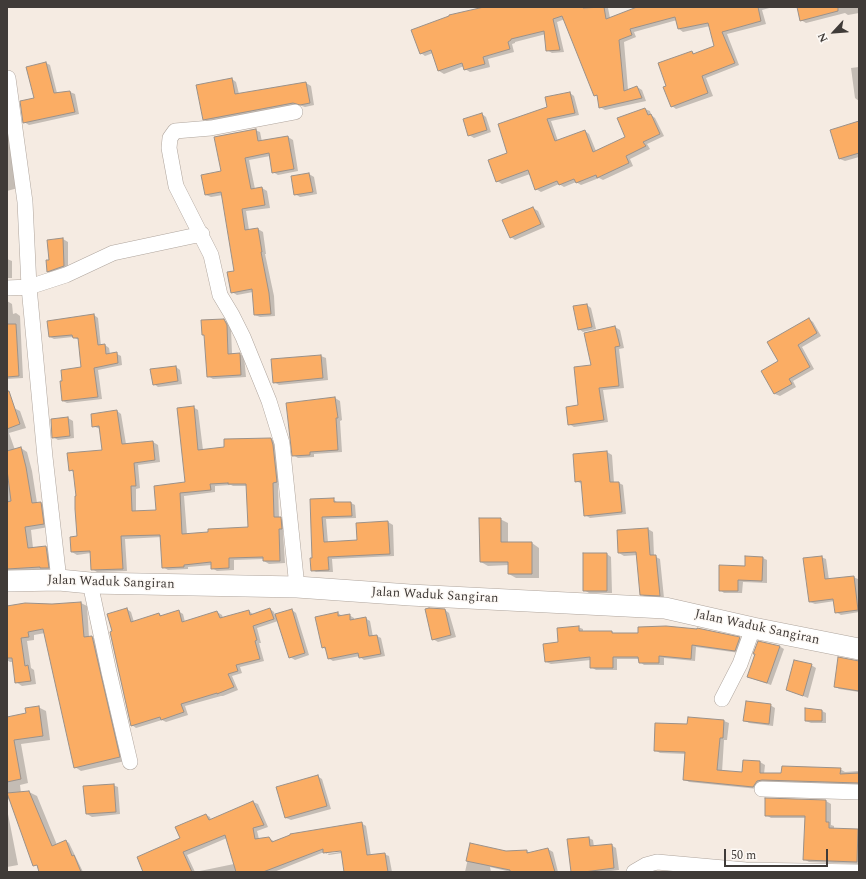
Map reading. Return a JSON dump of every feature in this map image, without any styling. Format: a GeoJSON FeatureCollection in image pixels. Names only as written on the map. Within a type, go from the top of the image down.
{"type":"FeatureCollection","features":[{"type":"Feature","properties":{"kind":"street"},"geometry":{"type":"LineString","coordinates":[[8,78],[25,202],[29,287],[45,457],[59,580]]}},
{"type":"Feature","properties":{"kind":"street"},"geometry":{"type":"LineString","coordinates":[[295,112],[211,128],[175,131],[170,138],[169,148],[176,186],[202,234],[211,255],[220,295],[243,338],[269,400],[282,443],[298,587]]}},
{"type":"Feature","properties":{"kind":"street"},"geometry":{"type":"LineString","coordinates":[[7,288],[29,287],[66,275],[113,254],[202,234]]}},
{"type":"Feature","properties":{"kind":"street","name":"Jalan Waduk Sangiran"},"geometry":{"type":"LineString","coordinates":[[7,581],[59,580],[90,583],[298,587],[410,595],[665,608],[859,649]]}},
{"type":"Feature","properties":{"kind":"street"},"geometry":{"type":"LineString","coordinates":[[90,583],[130,762]]}},
{"type":"Feature","properties":{"kind":"street"},"geometry":{"type":"LineString","coordinates":[[722,699],[740,664],[754,628]]}},
{"type":"Feature","properties":{"kind":"street"},"geometry":{"type":"LineString","coordinates":[[762,789],[859,792]]}},
{"type":"Feature","properties":{"kind":"street"},"geometry":{"type":"LineString","coordinates":[[634,872],[646,865],[657,862],[746,870],[859,872]]}},
{"type":"Feature","properties":{"kind":"building"},"geometry":{"type":"Polygon","coordinates":[[[484,7],[604,7],[606,19],[637,7],[758,7],[761,21],[722,32],[735,63],[702,76],[708,93],[671,107],[663,87],[666,86],[658,63],[692,51],[693,54],[714,46],[708,23],[678,29],[675,17],[630,29],[632,35],[619,40],[624,91],[637,86],[642,98],[599,108],[597,95],[594,96],[562,16],[553,19],[560,50],[546,51],[544,31],[511,39],[508,42],[510,49],[483,57],[485,64],[464,70],[462,63],[438,71],[431,50],[420,54],[411,30],[449,15],[484,7]]]}},
{"type":"Feature","properties":{"kind":"building"},"geometry":{"type":"Polygon","coordinates":[[[797,7],[838,7],[838,11],[800,21],[797,7]]]}},
{"type":"Feature","properties":{"kind":"building"},"geometry":{"type":"Polygon","coordinates":[[[46,62],[54,93],[70,91],[75,112],[23,123],[20,101],[34,98],[26,67],[46,62]]]}},
{"type":"Feature","properties":{"kind":"building"},"geometry":{"type":"Polygon","coordinates":[[[232,78],[235,94],[306,82],[310,103],[300,105],[293,103],[203,120],[196,85],[232,78]]]}},
{"type":"Feature","properties":{"kind":"building"},"geometry":{"type":"Polygon","coordinates":[[[570,92],[575,113],[547,119],[555,141],[585,130],[593,152],[625,137],[617,118],[645,108],[648,115],[651,114],[660,134],[643,142],[646,146],[626,156],[629,163],[597,178],[596,175],[576,183],[574,179],[559,185],[557,181],[535,190],[528,170],[496,182],[488,160],[507,153],[498,124],[547,107],[545,97],[570,92]]]}},
{"type":"Feature","properties":{"kind":"building"},"geometry":{"type":"Polygon","coordinates":[[[482,113],[487,130],[468,136],[463,119],[482,113]]]}},
{"type":"Feature","properties":{"kind":"building"},"geometry":{"type":"Polygon","coordinates":[[[859,121],[859,153],[839,159],[830,130],[859,121]]]}},
{"type":"Feature","properties":{"kind":"building"},"geometry":{"type":"Polygon","coordinates":[[[256,129],[258,141],[288,136],[294,169],[272,173],[269,153],[245,158],[251,189],[262,187],[265,205],[242,209],[245,230],[258,228],[269,293],[271,314],[254,315],[252,289],[231,293],[227,272],[234,271],[221,192],[205,195],[201,175],[221,171],[214,137],[256,129]]]}},
{"type":"Feature","properties":{"kind":"building"},"geometry":{"type":"Polygon","coordinates":[[[309,173],[313,192],[294,195],[291,176],[309,173]]]}},
{"type":"Feature","properties":{"kind":"building"},"geometry":{"type":"Polygon","coordinates":[[[533,207],[541,224],[510,238],[502,220],[533,207]]]}},
{"type":"Feature","properties":{"kind":"building"},"geometry":{"type":"Polygon","coordinates":[[[63,238],[64,266],[47,272],[46,260],[49,260],[47,240],[63,238]]]}},
{"type":"Feature","properties":{"kind":"building"},"geometry":{"type":"Polygon","coordinates":[[[587,304],[592,327],[578,330],[573,306],[587,304]]]}},
{"type":"Feature","properties":{"kind":"building"},"geometry":{"type":"Polygon","coordinates":[[[94,314],[98,345],[105,344],[106,354],[117,352],[118,363],[94,368],[98,397],[62,401],[60,381],[62,381],[61,370],[81,367],[78,338],[73,338],[72,335],[49,337],[47,321],[94,314]]]}},
{"type":"Feature","properties":{"kind":"building"},"geometry":{"type":"Polygon","coordinates":[[[809,318],[817,333],[798,345],[810,367],[789,379],[792,384],[774,394],[761,371],[778,361],[767,342],[809,318]]]}},
{"type":"Feature","properties":{"kind":"building"},"geometry":{"type":"Polygon","coordinates":[[[224,319],[227,325],[228,354],[240,353],[241,375],[207,377],[204,335],[202,335],[201,320],[224,319]]]}},
{"type":"Feature","properties":{"kind":"building"},"geometry":{"type":"Polygon","coordinates":[[[7,324],[16,324],[19,376],[7,377],[7,324]]]}},
{"type":"Feature","properties":{"kind":"building"},"geometry":{"type":"Polygon","coordinates":[[[615,326],[620,346],[615,347],[619,386],[599,388],[604,420],[568,425],[566,407],[578,405],[574,367],[591,365],[584,333],[615,326]]]}},
{"type":"Feature","properties":{"kind":"building"},"geometry":{"type":"Polygon","coordinates":[[[321,355],[323,378],[273,383],[271,359],[321,355]]]}},
{"type":"Feature","properties":{"kind":"building"},"geometry":{"type":"Polygon","coordinates":[[[176,366],[178,381],[153,385],[150,369],[176,366]]]}},
{"type":"Feature","properties":{"kind":"building"},"geometry":{"type":"Polygon","coordinates":[[[7,391],[9,391],[20,424],[7,429],[7,391]]]}},
{"type":"Feature","properties":{"kind":"building"},"geometry":{"type":"Polygon","coordinates":[[[335,397],[338,418],[336,418],[338,450],[310,452],[310,455],[292,456],[286,403],[335,397]]]}},
{"type":"Feature","properties":{"kind":"building"},"geometry":{"type":"Polygon","coordinates":[[[194,406],[198,450],[224,447],[224,439],[271,438],[277,482],[273,483],[274,517],[281,517],[282,529],[279,529],[280,561],[263,561],[263,557],[229,558],[229,568],[211,569],[211,562],[184,565],[184,567],[162,568],[160,535],[121,536],[123,569],[91,570],[90,551],[71,552],[70,537],[77,536],[75,509],[76,496],[73,470],[69,471],[67,453],[102,450],[99,426],[92,427],[91,414],[117,410],[122,444],[153,441],[155,460],[134,463],[136,486],[131,486],[132,511],[156,510],[154,486],[185,482],[177,408],[194,406]],[[210,484],[211,490],[180,493],[182,534],[208,532],[208,529],[248,527],[246,484],[210,484]]]}},
{"type":"Feature","properties":{"kind":"building"},"geometry":{"type":"Polygon","coordinates":[[[68,417],[70,436],[52,438],[51,419],[68,417]]]}},
{"type":"Feature","properties":{"kind":"building"},"geometry":{"type":"Polygon","coordinates":[[[21,447],[32,503],[41,502],[44,524],[25,527],[28,548],[46,546],[49,568],[40,567],[7,569],[7,502],[11,501],[7,470],[7,451],[21,447]]]}},
{"type":"Feature","properties":{"kind":"building"},"geometry":{"type":"Polygon","coordinates":[[[607,451],[610,482],[619,482],[622,512],[584,516],[581,481],[575,482],[573,454],[607,451]]]}},
{"type":"Feature","properties":{"kind":"building"},"geometry":{"type":"Polygon","coordinates":[[[334,498],[334,502],[351,502],[352,516],[322,517],[324,542],[357,540],[356,523],[388,521],[390,554],[328,557],[329,570],[311,571],[310,499],[334,498]]]}},
{"type":"Feature","properties":{"kind":"building"},"geometry":{"type":"Polygon","coordinates":[[[479,518],[501,518],[501,542],[532,542],[532,574],[508,574],[508,562],[480,562],[479,518]]]}},
{"type":"Feature","properties":{"kind":"building"},"geometry":{"type":"Polygon","coordinates":[[[648,528],[650,555],[656,555],[660,596],[640,595],[636,552],[618,553],[617,530],[648,528]]]}},
{"type":"Feature","properties":{"kind":"building"},"geometry":{"type":"Polygon","coordinates":[[[583,553],[607,553],[607,591],[583,591],[583,553]]]}},
{"type":"Feature","properties":{"kind":"building"},"geometry":{"type":"Polygon","coordinates":[[[745,556],[763,557],[762,581],[738,580],[738,591],[719,591],[719,565],[745,566],[745,556]]]}},
{"type":"Feature","properties":{"kind":"building"},"geometry":{"type":"Polygon","coordinates":[[[822,556],[825,579],[854,576],[858,610],[835,613],[833,599],[809,602],[803,558],[822,556]]]}},
{"type":"Feature","properties":{"kind":"building"},"geometry":{"type":"Polygon","coordinates":[[[81,602],[84,637],[92,636],[120,757],[74,768],[43,629],[28,632],[29,637],[21,638],[25,666],[28,665],[31,681],[15,683],[12,658],[7,658],[7,606],[25,603],[52,604],[81,602]]]}},
{"type":"Feature","properties":{"kind":"building"},"geometry":{"type":"Polygon","coordinates":[[[127,608],[131,622],[159,613],[160,616],[179,610],[182,622],[217,611],[220,618],[249,610],[250,615],[270,608],[274,619],[253,626],[260,659],[236,665],[238,671],[228,674],[234,687],[217,694],[181,704],[184,712],[161,720],[160,717],[131,726],[110,632],[112,631],[107,614],[127,608]]]}},
{"type":"Feature","properties":{"kind":"building"},"geometry":{"type":"Polygon","coordinates":[[[292,609],[305,653],[289,658],[275,614],[292,609]]]}},
{"type":"Feature","properties":{"kind":"building"},"geometry":{"type":"Polygon","coordinates":[[[425,609],[445,609],[451,635],[432,640],[425,609]]]}},
{"type":"Feature","properties":{"kind":"building"},"geometry":{"type":"Polygon","coordinates":[[[338,612],[338,616],[350,614],[350,620],[366,617],[369,636],[377,635],[381,654],[359,658],[358,653],[328,659],[325,647],[322,648],[315,617],[338,612]]]}},
{"type":"Feature","properties":{"kind":"building"},"geometry":{"type":"Polygon","coordinates":[[[579,626],[579,631],[612,631],[612,633],[638,633],[638,627],[666,626],[697,628],[740,637],[735,651],[692,645],[691,659],[659,656],[659,663],[639,663],[638,657],[613,657],[613,668],[590,668],[590,657],[545,662],[543,644],[558,642],[557,628],[579,626]]]}},
{"type":"Feature","properties":{"kind":"building"},"geometry":{"type":"Polygon","coordinates":[[[758,641],[780,646],[767,683],[747,677],[758,641]]]}},
{"type":"Feature","properties":{"kind":"building"},"geometry":{"type":"Polygon","coordinates":[[[838,657],[859,661],[859,691],[834,687],[838,657]]]}},
{"type":"Feature","properties":{"kind":"building"},"geometry":{"type":"Polygon","coordinates":[[[794,660],[812,664],[803,696],[786,690],[794,660]]]}},
{"type":"Feature","properties":{"kind":"building"},"geometry":{"type":"Polygon","coordinates":[[[746,701],[771,704],[769,724],[743,721],[746,701]]]}},
{"type":"Feature","properties":{"kind":"building"},"geometry":{"type":"Polygon","coordinates":[[[39,706],[43,736],[14,740],[21,779],[7,782],[7,717],[26,713],[25,708],[39,706]]]}},
{"type":"Feature","properties":{"kind":"building"},"geometry":{"type":"Polygon","coordinates":[[[805,708],[822,710],[822,721],[805,721],[805,708]]]}},
{"type":"Feature","properties":{"kind":"building"},"geometry":{"type":"Polygon","coordinates":[[[688,717],[724,720],[723,738],[720,738],[717,770],[742,772],[743,760],[760,761],[760,773],[781,773],[782,766],[841,768],[840,774],[859,773],[859,783],[762,780],[757,781],[753,787],[683,780],[685,752],[654,751],[655,723],[687,724],[688,717]]]}},
{"type":"Feature","properties":{"kind":"building"},"geometry":{"type":"Polygon","coordinates":[[[318,775],[327,806],[285,818],[276,787],[318,775]]]}},
{"type":"Feature","properties":{"kind":"building"},"geometry":{"type":"Polygon","coordinates":[[[114,784],[116,812],[86,814],[83,786],[114,784]]]}},
{"type":"Feature","properties":{"kind":"building"},"geometry":{"type":"Polygon","coordinates":[[[29,791],[52,846],[66,840],[72,856],[74,855],[81,872],[39,872],[37,865],[33,866],[7,793],[29,791]]]}},
{"type":"Feature","properties":{"kind":"building"},"geometry":{"type":"Polygon","coordinates":[[[765,798],[826,800],[826,822],[829,822],[829,828],[858,829],[857,862],[803,860],[805,816],[765,816],[765,798]]]}},
{"type":"Feature","properties":{"kind":"building"},"geometry":{"type":"Polygon","coordinates":[[[253,801],[264,825],[253,828],[255,839],[269,837],[272,842],[290,834],[362,822],[367,855],[385,853],[388,872],[344,872],[341,851],[323,853],[323,849],[263,872],[236,872],[225,835],[183,852],[192,872],[143,872],[137,857],[180,838],[175,827],[206,814],[209,820],[253,801]]]}},
{"type":"Feature","properties":{"kind":"building"},"geometry":{"type":"Polygon","coordinates":[[[589,837],[590,846],[612,844],[614,868],[584,872],[571,872],[567,839],[589,837]]]}},
{"type":"Feature","properties":{"kind":"building"},"geometry":{"type":"Polygon","coordinates":[[[470,843],[506,851],[527,850],[527,853],[548,848],[555,872],[510,872],[510,870],[466,861],[470,843]]]}}]}
